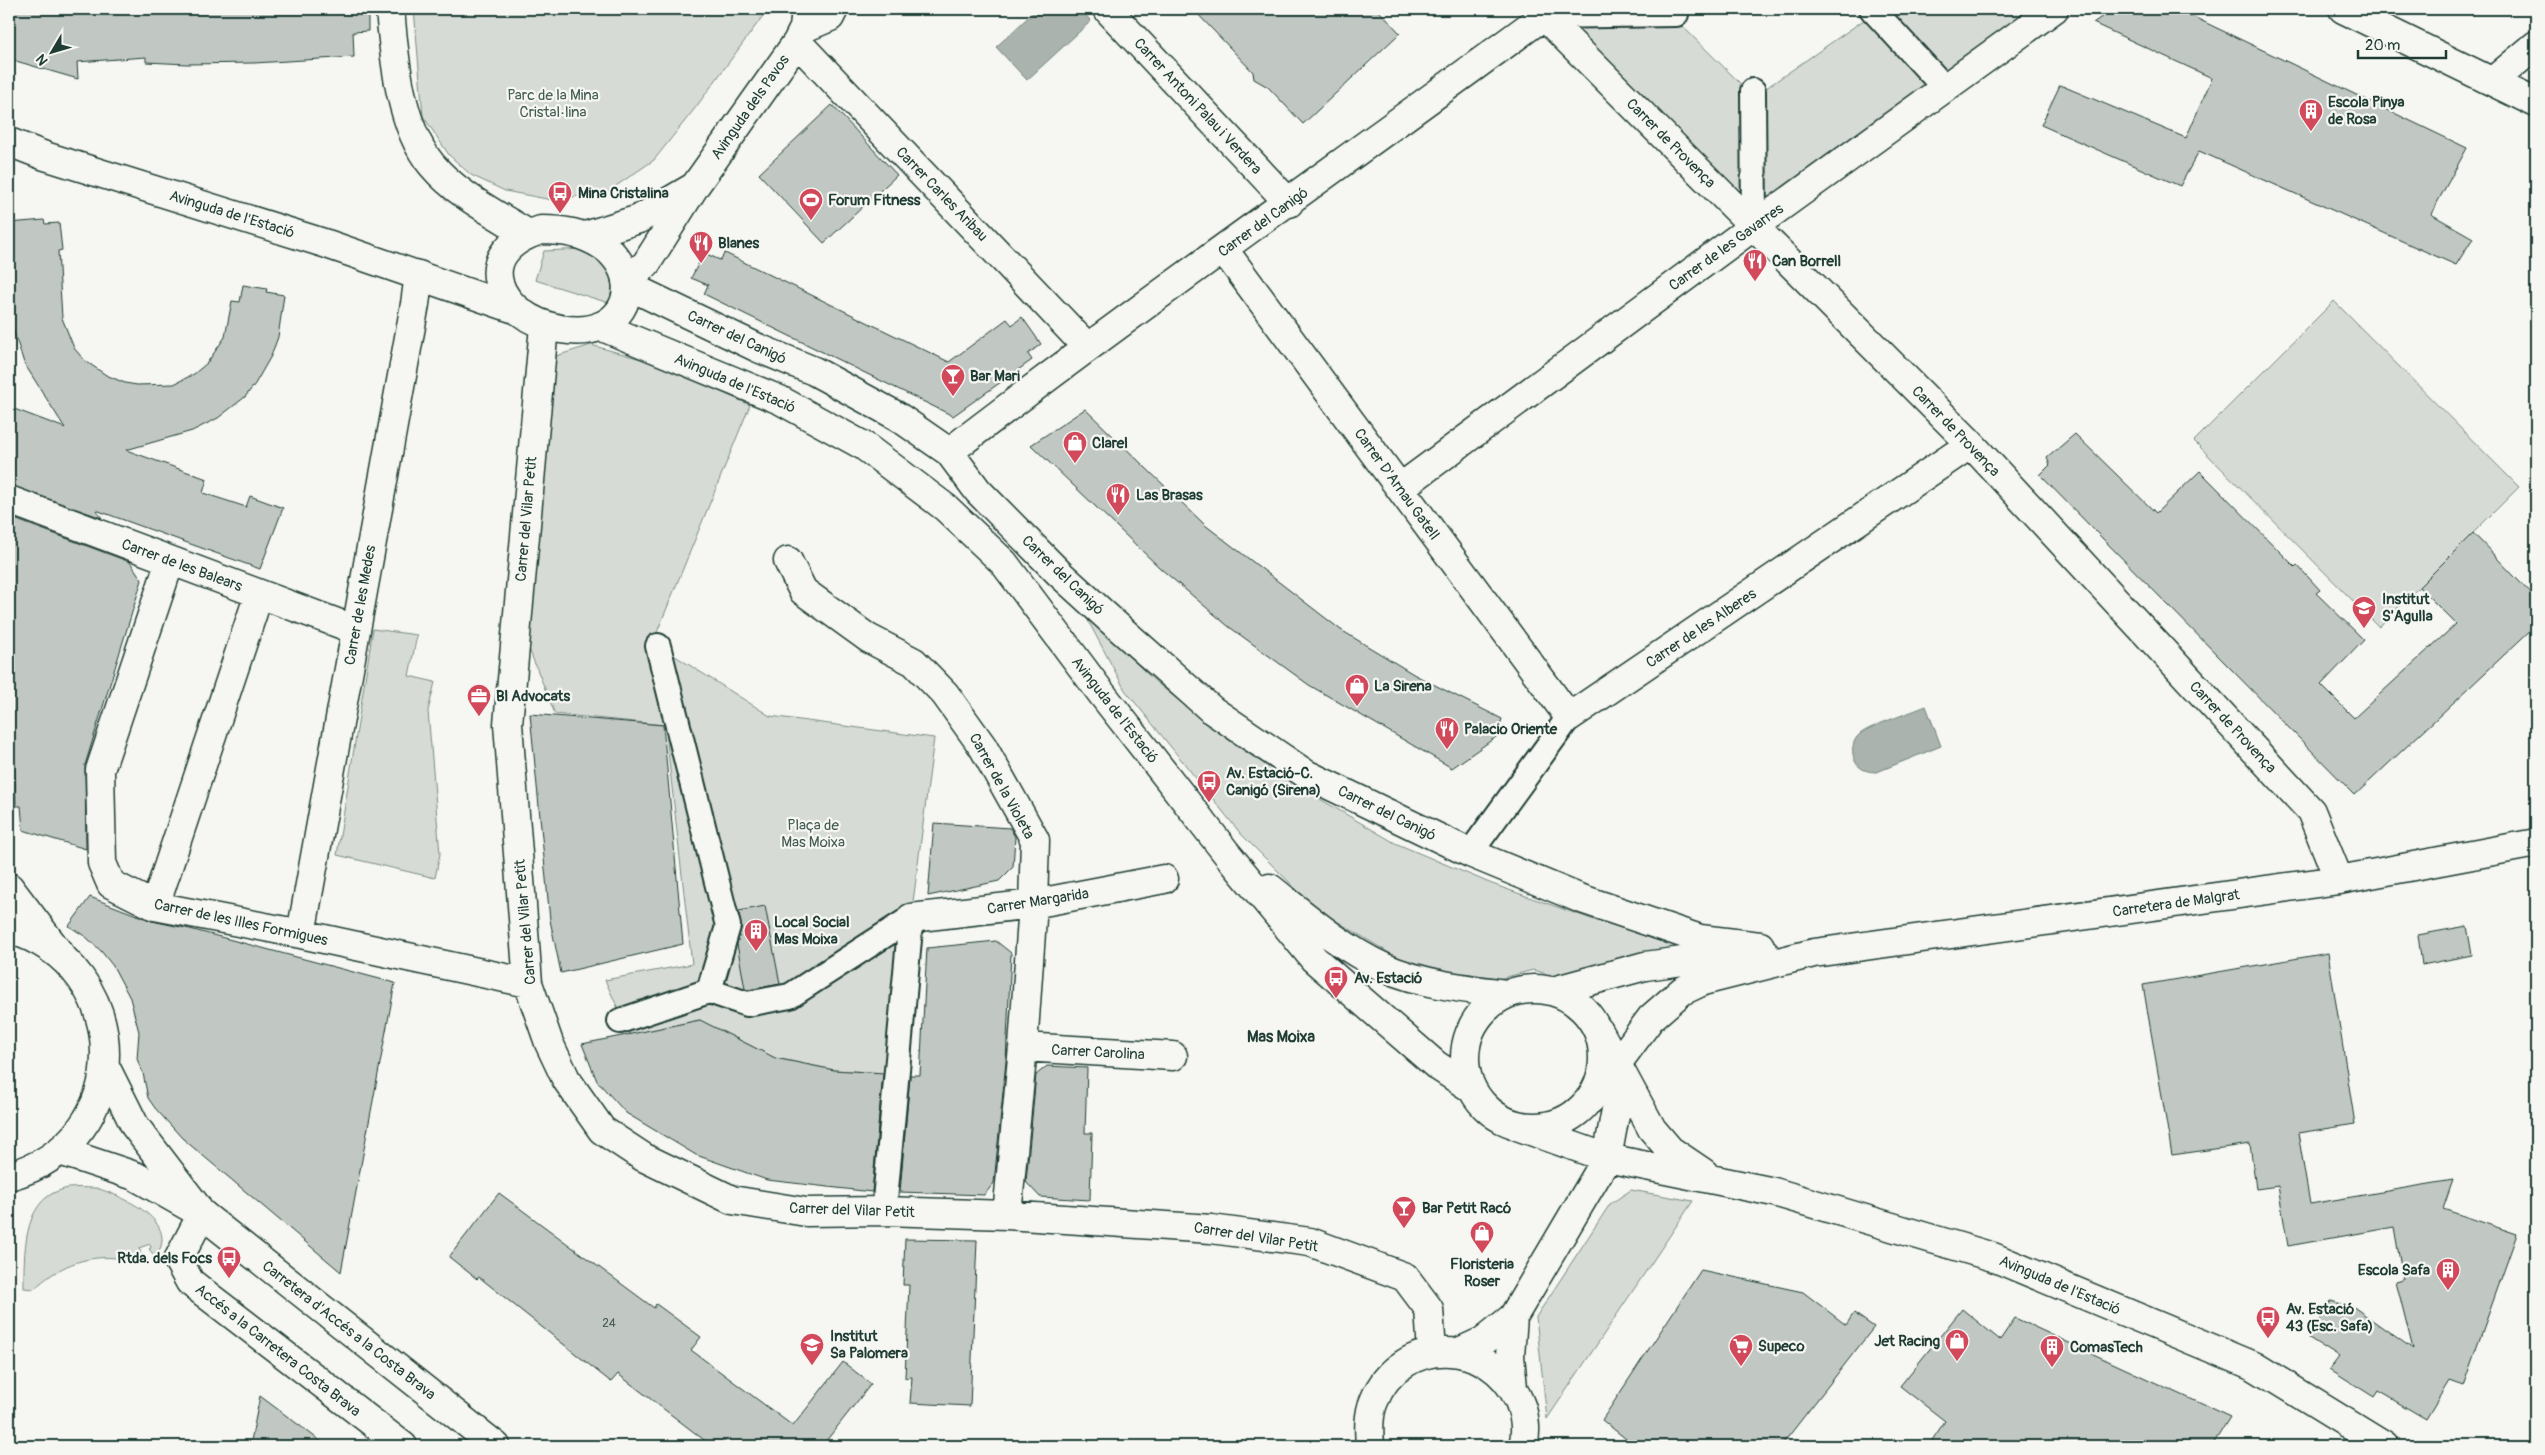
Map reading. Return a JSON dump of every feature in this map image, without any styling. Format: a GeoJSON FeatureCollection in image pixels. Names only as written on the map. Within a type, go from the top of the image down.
{"type":"FeatureCollection","features":[{"type":"Feature","properties":{"kind":"street"},"geometry":{"type":"LineString","coordinates":[[390,9],[399,91],[413,131],[431,164],[458,190],[528,234]]}},
{"type":"Feature","properties":{"kind":"street"},"geometry":{"type":"LineString","coordinates":[[802,26],[830,17],[834,9]]}},
{"type":"Feature","properties":{"kind":"street","name":"Carrer Antoni Palau i Verdera"},"geometry":{"type":"LineString","coordinates":[[1107,9],[1289,202]]}},
{"type":"Feature","properties":{"kind":"street"},"geometry":{"type":"LineString","coordinates":[[1872,9],[1944,87]]}},
{"type":"Feature","properties":{"kind":"street","name":"Carrer de les Gavarres"},"geometry":{"type":"LineString","coordinates":[[1400,488],[1754,226],[2054,9]]}},
{"type":"Feature","properties":{"kind":"street"},"geometry":{"type":"LineString","coordinates":[[2343,9],[2536,102]]}},
{"type":"Feature","properties":{"kind":"street"},"geometry":{"type":"LineString","coordinates":[[1544,11],[1676,14]]}},
{"type":"Feature","properties":{"kind":"street","name":"Carrer del Canigó"},"geometry":{"type":"LineString","coordinates":[[949,452],[1087,347],[1224,250],[1544,11]]}},
{"type":"Feature","properties":{"kind":"street","name":"Carrer de Provença"},"geometry":{"type":"LineString","coordinates":[[1544,11],[1971,444],[2311,811],[2339,880]]}},
{"type":"Feature","properties":{"kind":"street","name":"Avinguda dels Pavos"},"geometry":{"type":"LineString","coordinates":[[627,283],[646,264],[695,186],[802,26]]}},
{"type":"Feature","properties":{"kind":"street","name":"Carrer Carles Aribau"},"geometry":{"type":"LineString","coordinates":[[802,26],[1087,347]]}},
{"type":"Feature","properties":{"kind":"street"},"geometry":{"type":"LineString","coordinates":[[2493,81],[2536,45]]}},
{"type":"Feature","properties":{"kind":"street"},"geometry":{"type":"LineString","coordinates":[[1753,91],[1754,226]]}},
{"type":"Feature","properties":{"kind":"street","name":"Avinguda de l'Estació"},"geometry":{"type":"LineString","coordinates":[[9,142],[45,156],[456,286],[512,308]]}},
{"type":"Feature","properties":{"kind":"street","name":"Avinguda dels Pavos"},"geometry":{"type":"LineString","coordinates":[[585,236],[639,219],[695,186]]}},
{"type":"Feature","properties":{"kind":"street"},"geometry":{"type":"LineString","coordinates":[[456,286],[477,276],[528,234],[541,230],[565,230],[585,236],[604,247],[619,264],[627,283],[627,297],[624,306],[615,316],[600,326],[574,332],[544,326],[512,308],[499,284],[498,271],[502,257]]}},
{"type":"Feature","properties":{"kind":"street","name":"Carrer D'Arnau Gatell"},"geometry":{"type":"LineString","coordinates":[[1224,250],[1569,717]]}},
{"type":"Feature","properties":{"kind":"street","name":"Carrer de les Medes"},"geometry":{"type":"LineString","coordinates":[[301,934],[415,304],[418,275]]}},
{"type":"Feature","properties":{"kind":"street","name":"Carrer del Canigó"},"geometry":{"type":"LineString","coordinates":[[627,283],[758,348],[814,372],[897,416],[949,452],[978,490],[1060,574],[1212,710],[1306,774],[1470,852],[1579,898],[1700,939],[1814,953]]}},
{"type":"Feature","properties":{"kind":"street","name":"Carrer del Vilar Petit"},"geometry":{"type":"LineString","coordinates":[[544,326],[508,724],[528,983],[549,1043],[566,1079],[602,1130],[643,1158],[732,1200],[806,1212],[884,1211],[1007,1215],[1211,1229],[1310,1242],[1405,1277],[1428,1309],[1432,1352]]}},
{"type":"Feature","properties":{"kind":"street","name":"Avinguda de l'Estació"},"geometry":{"type":"LineString","coordinates":[[600,326],[780,400],[864,446],[946,508],[1004,563],[1102,694],[1228,855],[1314,959],[1436,1065],[1471,1088]]}},
{"type":"Feature","properties":{"kind":"street","name":"Carrer de les Alberes"},"geometry":{"type":"LineString","coordinates":[[1470,852],[1569,717],[1971,444]]}},
{"type":"Feature","properties":{"kind":"street","name":"Avinguda de l'Estació"},"geometry":{"type":"LineString","coordinates":[[978,490],[1004,563]]}},
{"type":"Feature","properties":{"kind":"street","name":"Carrer de les Balears"},"geometry":{"type":"LineString","coordinates":[[9,500],[356,630]]}},
{"type":"Feature","properties":{"kind":"street","name":"Carrer de les Illes Formigues"},"geometry":{"type":"LineString","coordinates":[[170,561],[100,770],[102,863],[111,884],[155,906],[301,934],[528,983]]}},
{"type":"Feature","properties":{"kind":"street","name":"Carrer de la Violeta"},"geometry":{"type":"LineString","coordinates":[[788,561],[803,591],[868,638],[914,662],[945,694],[983,747],[1035,840],[1033,904],[1023,1047],[1007,1215]]}},
{"type":"Feature","properties":{"kind":"street"},"geometry":{"type":"LineString","coordinates":[[155,906],[259,594]]}},
{"type":"Feature","properties":{"kind":"street"},"geometry":{"type":"LineString","coordinates":[[658,646],[728,926],[709,991]]}},
{"type":"Feature","properties":{"kind":"street","name":"Carretera de Malgrat"},"geometry":{"type":"LineString","coordinates":[[1590,1100],[1651,1018],[1682,991],[1703,981],[1814,953],[2339,880],[2536,843]]}},
{"type":"Feature","properties":{"kind":"street","name":"Avinguda de l'Estació"},"geometry":{"type":"LineString","coordinates":[[1228,855],[1319,926],[1384,967],[1421,979],[1462,988],[1508,994]]}},
{"type":"Feature","properties":{"kind":"street","name":"Carrer Margarida"},"geometry":{"type":"LineString","coordinates":[[911,918],[1033,904],[1164,879]]}},
{"type":"Feature","properties":{"kind":"street"},"geometry":{"type":"LineString","coordinates":[[9,887],[87,986],[104,1030],[105,1066],[100,1090],[90,1113],[77,1133],[60,1151],[10,1180]]}},
{"type":"Feature","properties":{"kind":"street"},"geometry":{"type":"LineString","coordinates":[[620,1021],[709,991],[747,1004],[790,996],[911,918]]}},
{"type":"Feature","properties":{"kind":"street"},"geometry":{"type":"LineString","coordinates":[[884,1211],[911,918]]}},
{"type":"Feature","properties":{"kind":"street"},"geometry":{"type":"LineString","coordinates":[[9,929],[37,940],[64,959]]}},
{"type":"Feature","properties":{"kind":"street","name":"Carretera de Malgrat"},"geometry":{"type":"LineString","coordinates":[[1553,991],[1645,966],[1728,955],[1814,953]]}},
{"type":"Feature","properties":{"kind":"street"},"geometry":{"type":"LineString","coordinates":[[1530,988],[1553,991],[1572,1000],[1588,1013],[1599,1031],[1604,1054],[1601,1078],[1590,1100],[1576,1114],[1558,1124],[1538,1128],[1517,1126],[1499,1118],[1483,1105],[1471,1088],[1466,1059],[1466,1044],[1474,1023],[1488,1005],[1508,994],[1530,988]]}},
{"type":"Feature","properties":{"kind":"street","name":"Avinguda de l'Estació"},"geometry":{"type":"LineString","coordinates":[[1599,1031],[1652,1129],[1670,1150],[1714,1179]]}},
{"type":"Feature","properties":{"kind":"street","name":"Carrer Carolina"},"geometry":{"type":"LineString","coordinates":[[1023,1047],[1173,1056]]}},
{"type":"Feature","properties":{"kind":"street"},"geometry":{"type":"LineString","coordinates":[[1459,1352],[1483,1341],[1513,1317],[1607,1158],[1617,1104],[1616,1063]]}},
{"type":"Feature","properties":{"kind":"street","name":"Carretera d'Accés a la Costa Brava"},"geometry":{"type":"LineString","coordinates":[[105,1066],[135,1126],[202,1214]]}},
{"type":"Feature","properties":{"kind":"street","name":"Avinguda de l'Estació"},"geometry":{"type":"LineString","coordinates":[[1517,1126],[1607,1158],[1774,1192],[1993,1257],[2254,1366],[2384,1446]]}},
{"type":"Feature","properties":{"kind":"street"},"geometry":{"type":"LineString","coordinates":[[1577,1147],[1580,1203]]}},
{"type":"Feature","properties":{"kind":"street","name":"Carretera d'Accés a la Costa Brava"},"geometry":{"type":"LineString","coordinates":[[60,1151],[135,1176],[202,1214],[496,1446]]}},
{"type":"Feature","properties":{"kind":"street","name":"Accés a la Carretera Costa Brava"},"geometry":{"type":"LineString","coordinates":[[202,1214],[178,1260],[190,1282],[403,1446]]}},
{"type":"Feature","properties":{"kind":"street"},"geometry":{"type":"LineString","coordinates":[[1513,1317],[1510,1356],[1513,1388]]}},
{"type":"Feature","properties":{"kind":"street"},"geometry":{"type":"LineString","coordinates":[[1370,1446],[1368,1428],[1373,1402],[1387,1378],[1407,1361],[1432,1352],[1459,1352],[1484,1360],[1501,1373],[1513,1388],[1522,1407],[1525,1425],[1525,1445]]}},
{"type":"Feature","properties":{"kind":"green space","name":"Parc de la Mina Cristal·lina"},"geometry":{"type":"Polygon","coordinates":[[[414,9],[768,9],[696,107],[654,160],[607,192],[552,200],[505,191],[471,175],[449,155],[423,116],[414,9]]]}},
{"type":"Feature","properties":{"kind":"green space"},"geometry":{"type":"Polygon","coordinates":[[[1880,9],[2049,9],[1946,82],[1880,9]]]}},
{"type":"Feature","properties":{"kind":"green space"},"geometry":{"type":"Polygon","coordinates":[[[1871,15],[1940,87],[1760,214],[1759,93],[1871,15]]]}},
{"type":"Feature","properties":{"kind":"green space"},"geometry":{"type":"Polygon","coordinates":[[[1674,18],[1749,92],[1750,220],[1552,19],[1674,18]]]}},
{"type":"Feature","properties":{"kind":"green space"},"geometry":{"type":"Polygon","coordinates":[[[583,249],[604,265],[611,277],[612,284],[609,303],[535,280],[544,251],[583,249]]]}},
{"type":"Feature","properties":{"kind":"green space"},"geometry":{"type":"Polygon","coordinates":[[[2334,301],[2519,487],[2379,627],[2194,441],[2334,301]]]}},
{"type":"Feature","properties":{"kind":"green space","name":"Plaça de Mas Moixa"},"geometry":{"type":"Polygon","coordinates":[[[591,345],[662,365],[750,405],[653,642],[770,716],[934,738],[911,918],[886,1073],[834,1070],[775,1058],[699,1020],[630,1035],[605,980],[692,964],[665,725],[555,714],[525,639],[556,356],[591,345]]]}},
{"type":"Feature","properties":{"kind":"green space"},"geometry":{"type":"Polygon","coordinates":[[[1085,615],[1157,683],[1235,745],[1296,785],[1395,843],[1492,884],[1597,921],[1701,947],[1563,978],[1533,970],[1495,980],[1449,975],[1396,957],[1315,908],[1241,834],[1125,690],[1085,615]]]}},
{"type":"Feature","properties":{"kind":"green space"},"geometry":{"type":"Polygon","coordinates":[[[373,629],[417,635],[409,676],[435,682],[428,711],[440,854],[435,878],[337,855],[373,629]]]}},
{"type":"Feature","properties":{"kind":"green space"},"geometry":{"type":"Polygon","coordinates":[[[96,1188],[130,1202],[152,1217],[159,1227],[162,1237],[160,1249],[153,1254],[149,1249],[151,1248],[150,1244],[139,1248],[143,1260],[139,1261],[93,1258],[82,1261],[52,1274],[34,1289],[24,1288],[25,1246],[32,1218],[39,1206],[48,1196],[61,1190],[96,1188]]]}},
{"type":"Feature","properties":{"kind":"green space"},"geometry":{"type":"Polygon","coordinates":[[[1631,1190],[1693,1201],[1547,1419],[1536,1317],[1610,1204],[1631,1190]]]}},
{"type":"Feature","properties":{"kind":"shaded area"},"geometry":{"type":"Polygon","coordinates":[[[1037,9],[1080,9],[1091,21],[1027,80],[996,47],[1037,9]]]}},
{"type":"Feature","properties":{"kind":"shaded area"},"geometry":{"type":"Polygon","coordinates":[[[1926,706],[1941,746],[1877,772],[1865,770],[1856,763],[1853,748],[1855,740],[1860,734],[1881,723],[1926,706]]]}},
{"type":"Feature","properties":{"kind":"building"},"geometry":{"type":"Polygon","coordinates":[[[9,9],[368,9],[368,31],[353,32],[354,57],[254,63],[187,64],[146,62],[146,57],[77,62],[78,79],[9,59],[9,9]]]}},
{"type":"Feature","properties":{"kind":"building"},"geometry":{"type":"Polygon","coordinates":[[[1193,9],[1377,9],[1400,33],[1303,124],[1268,87],[1254,79],[1253,72],[1193,9]]]}},
{"type":"Feature","properties":{"kind":"building","name":"Escola Pinya de Rosa"},"geometry":{"type":"Polygon","coordinates":[[[2113,9],[2177,9],[2467,148],[2431,214],[2473,238],[2456,265],[2199,151],[2180,186],[2041,125],[2060,85],[2186,138],[2212,78],[2093,23],[2113,9]]]}},
{"type":"Feature","properties":{"kind":"building"},"geometry":{"type":"Polygon","coordinates":[[[832,105],[897,175],[824,243],[759,174],[832,105]]]}},
{"type":"Feature","properties":{"kind":"building"},"geometry":{"type":"Polygon","coordinates":[[[44,220],[45,224],[59,223],[62,250],[58,251],[62,318],[74,348],[84,360],[106,375],[125,383],[137,385],[174,384],[194,374],[207,363],[225,337],[232,301],[240,302],[243,285],[267,289],[266,292],[284,295],[278,337],[271,356],[245,397],[218,418],[192,431],[126,450],[207,479],[203,493],[246,507],[250,496],[283,508],[260,569],[96,510],[102,518],[9,485],[9,407],[65,428],[24,363],[11,323],[9,223],[44,220]]]}},
{"type":"Feature","properties":{"kind":"building"},"geometry":{"type":"Polygon","coordinates":[[[704,253],[720,260],[725,253],[949,362],[1007,319],[1012,325],[1022,317],[1041,344],[1028,354],[1032,360],[953,416],[704,294],[708,285],[691,278],[704,253]]]}},
{"type":"Feature","properties":{"kind":"building"},"geometry":{"type":"Polygon","coordinates":[[[1085,409],[1205,525],[1341,630],[1415,675],[1502,719],[1496,737],[1452,768],[1309,685],[1228,626],[1160,568],[1031,445],[1085,409]]]}},
{"type":"Feature","properties":{"kind":"building"},"geometry":{"type":"Polygon","coordinates":[[[2075,434],[2156,513],[2200,471],[2295,567],[2297,565],[2320,590],[2316,593],[2364,640],[2321,685],[2354,718],[2456,624],[2419,587],[2473,533],[2536,599],[2536,625],[2355,795],[2040,475],[2050,465],[2047,458],[2075,434]]]}},
{"type":"Feature","properties":{"kind":"building"},"geometry":{"type":"Polygon","coordinates":[[[9,517],[130,562],[142,580],[85,765],[86,849],[23,830],[21,806],[16,806],[9,643],[9,517]]]}},
{"type":"Feature","properties":{"kind":"building"},"geometry":{"type":"Polygon","coordinates":[[[530,714],[663,725],[683,944],[561,973],[550,920],[530,714]]]}},
{"type":"Feature","properties":{"kind":"building"},"geometry":{"type":"Polygon","coordinates":[[[934,823],[1010,828],[1015,837],[1013,867],[999,881],[928,896],[934,823]]]}},
{"type":"Feature","properties":{"kind":"building"},"geometry":{"type":"Polygon","coordinates":[[[90,897],[152,921],[190,929],[395,983],[341,1272],[182,1138],[148,1098],[143,1073],[137,1059],[139,1032],[130,998],[113,966],[101,951],[86,937],[69,926],[90,897]]]}},
{"type":"Feature","properties":{"kind":"building","name":"Local Social Mas Moixa"},"geometry":{"type":"Polygon","coordinates":[[[765,906],[780,984],[748,990],[745,989],[737,944],[741,929],[739,911],[765,906]]]}},
{"type":"Feature","properties":{"kind":"building"},"geometry":{"type":"Polygon","coordinates":[[[2467,926],[2472,955],[2422,965],[2418,935],[2467,926]]]}},
{"type":"Feature","properties":{"kind":"building"},"geometry":{"type":"Polygon","coordinates":[[[996,941],[1011,953],[1006,1061],[994,1183],[984,1195],[900,1192],[910,1075],[920,1075],[927,948],[996,941]]]}},
{"type":"Feature","properties":{"kind":"building"},"geometry":{"type":"Polygon","coordinates":[[[2328,953],[2355,1124],[2298,1133],[2310,1204],[2453,1180],[2443,1209],[2517,1234],[2463,1386],[2449,1381],[2426,1419],[2378,1391],[2374,1397],[2330,1369],[2339,1357],[2309,1338],[2331,1301],[2355,1308],[2413,1349],[2396,1281],[2403,1279],[2394,1227],[2288,1246],[2278,1186],[2256,1189],[2250,1144],[2172,1155],[2143,985],[2328,953]]]}},
{"type":"Feature","properties":{"kind":"building"},"geometry":{"type":"Polygon","coordinates":[[[700,1020],[775,1058],[834,1070],[883,1073],[872,1192],[767,1180],[696,1155],[626,1113],[597,1081],[582,1044],[700,1020]]]}},
{"type":"Feature","properties":{"kind":"building"},"geometry":{"type":"Polygon","coordinates":[[[1047,1066],[1087,1068],[1085,1133],[1092,1133],[1090,1200],[1040,1197],[1026,1182],[1036,1075],[1047,1066]]]}},
{"type":"Feature","properties":{"kind":"building","name":"Institut Sa Palomera"},"geometry":{"type":"Polygon","coordinates":[[[499,1193],[654,1308],[656,1304],[701,1337],[691,1350],[793,1426],[843,1362],[871,1384],[822,1446],[712,1446],[618,1374],[611,1382],[479,1277],[477,1279],[449,1257],[499,1193]]]}},
{"type":"Feature","properties":{"kind":"building"},"geometry":{"type":"Polygon","coordinates":[[[905,1239],[977,1240],[970,1406],[910,1403],[912,1377],[905,1378],[909,1285],[903,1285],[905,1239]]]}},
{"type":"Feature","properties":{"kind":"building"},"geometry":{"type":"Polygon","coordinates":[[[1701,1270],[1803,1292],[1846,1325],[1854,1313],[1874,1327],[1781,1446],[1635,1446],[1602,1420],[1701,1270]]]}},
{"type":"Feature","properties":{"kind":"building","name":"ComasTech"},"geometry":{"type":"Polygon","coordinates":[[[1962,1309],[2000,1340],[2015,1318],[2230,1417],[2212,1446],[1928,1446],[1945,1421],[1900,1386],[1962,1309]]]}},
{"type":"Feature","properties":{"kind":"building"},"geometry":{"type":"Polygon","coordinates":[[[260,1396],[327,1446],[250,1446],[260,1396]]]}},
{"type":"Feature","properties":{"kind":"place","name":"Escola Pinya de Rosa"},"geometry":{"type":"Point","coordinates":[2311,132]}},
{"type":"Feature","properties":{"kind":"place","name":"Mina Cristalina"},"geometry":{"type":"Point","coordinates":[560,214]}},
{"type":"Feature","properties":{"kind":"place","name":"Forum Fitness"},"geometry":{"type":"Point","coordinates":[811,221]}},
{"type":"Feature","properties":{"kind":"place","name":"Blanes"},"geometry":{"type":"Point","coordinates":[701,264]}},
{"type":"Feature","properties":{"kind":"place","name":"Can Borrell"},"geometry":{"type":"Point","coordinates":[1755,282]}},
{"type":"Feature","properties":{"kind":"place","name":"Bar Mari"},"geometry":{"type":"Point","coordinates":[953,397]}},
{"type":"Feature","properties":{"kind":"place","name":"Clarel"},"geometry":{"type":"Point","coordinates":[1075,464]}},
{"type":"Feature","properties":{"kind":"place","name":"Las Brasas"},"geometry":{"type":"Point","coordinates":[1118,516]}},
{"type":"Feature","properties":{"kind":"place","name":"Institut S'Agulla"},"geometry":{"type":"Point","coordinates":[2364,629]}},
{"type":"Feature","properties":{"kind":"place","name":"La Sirena"},"geometry":{"type":"Point","coordinates":[1357,707]}},
{"type":"Feature","properties":{"kind":"place","name":"Bl Advocats"},"geometry":{"type":"Point","coordinates":[479,717]}},
{"type":"Feature","properties":{"kind":"place","name":"Palacio Oriente"},"geometry":{"type":"Point","coordinates":[1447,750]}},
{"type":"Feature","properties":{"kind":"place","name":"Av. Estació-C. Canigó (Sirena)"},"geometry":{"type":"Point","coordinates":[1209,803]}},
{"type":"Feature","properties":{"kind":"place","name":"Local Social Mas Moixa"},"geometry":{"type":"Point","coordinates":[756,952]}},
{"type":"Feature","properties":{"kind":"place","name":"Av. Estació"},"geometry":{"type":"Point","coordinates":[1336,999]}},
{"type":"Feature","properties":{"kind":"place","name":"Bar Petit Racó"},"geometry":{"type":"Point","coordinates":[1404,1229]}},
{"type":"Feature","properties":{"kind":"place","name":"Floristeria Roser"},"geometry":{"type":"Point","coordinates":[1482,1254]}},
{"type":"Feature","properties":{"kind":"place","name":"Rtda. dels Focs"},"geometry":{"type":"Point","coordinates":[229,1279]}},
{"type":"Feature","properties":{"kind":"place","name":"Escola Safa"},"geometry":{"type":"Point","coordinates":[2448,1291]}},
{"type":"Feature","properties":{"kind":"place","name":"Av. Estació 43 (Esc. Safa)"},"geometry":{"type":"Point","coordinates":[2268,1339]}},
{"type":"Feature","properties":{"kind":"place","name":"Jet Racing"},"geometry":{"type":"Point","coordinates":[1957,1362]}},
{"type":"Feature","properties":{"kind":"place","name":"Institut Sa Palomera"},"geometry":{"type":"Point","coordinates":[812,1366]}},
{"type":"Feature","properties":{"kind":"place","name":"Supeco"},"geometry":{"type":"Point","coordinates":[1741,1367]}},
{"type":"Feature","properties":{"kind":"place","name":"ComasTech"},"geometry":{"type":"Point","coordinates":[2052,1368]}},
{"type":"Feature","properties":{"kind":"district","name":"Mas Moixa"},"geometry":{"type":"Point","coordinates":[1281,1036]}}]}
